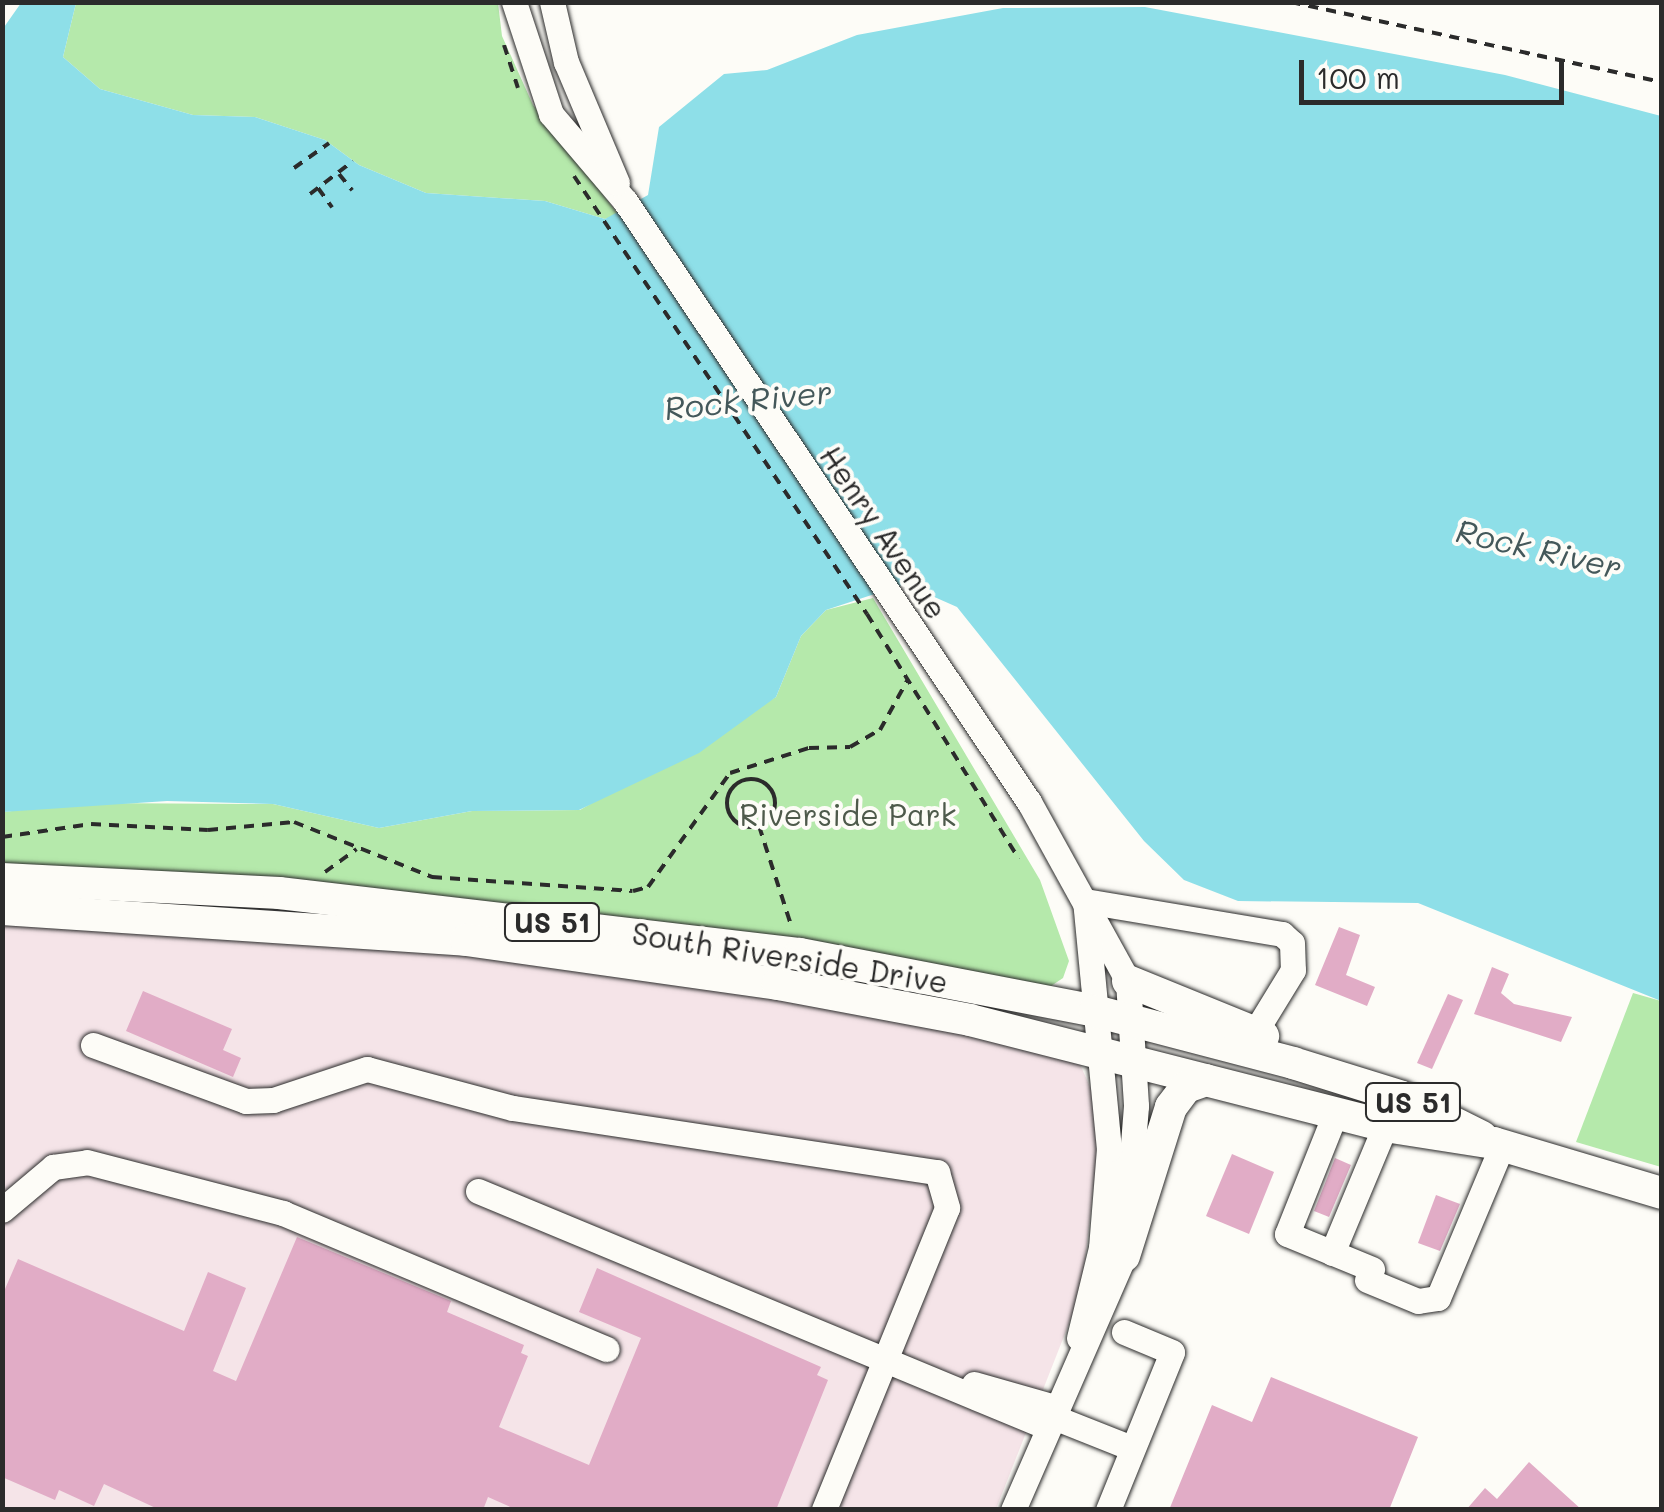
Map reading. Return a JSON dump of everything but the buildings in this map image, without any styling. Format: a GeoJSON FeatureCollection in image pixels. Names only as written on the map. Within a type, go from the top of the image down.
{"type":"FeatureCollection","features":[{"type":"Feature","properties":{"kind":"main road","name":"South Riverside Drive"},"geometry":{"type":"LineString","coordinates":[[2,879],[274,892],[619,929],[1095,1010],[1328,1073],[1422,1105],[1498,1145]]}},
{"type":"Feature","properties":{"kind":"main road","name":"South Riverside Drive"},"geometry":{"type":"LineString","coordinates":[[2,909],[559,950],[932,1013],[1101,1052],[1385,1126],[1498,1145],[1662,1193]]}},
{"type":"Feature","properties":{"kind":"main road"},"geometry":{"type":"LineString","coordinates":[[1128,981],[1255,1032],[1328,1073]]}},
{"type":"Feature","properties":{"kind":"main road"},"geometry":{"type":"LineString","coordinates":[[1124,1256],[1171,1106],[1186,1087],[1206,1080]]}},
{"type":"Feature","properties":{"kind":"street"},"geometry":{"type":"LineString","coordinates":[[514,2],[551,114],[625,201]]}},
{"type":"Feature","properties":{"kind":"street"},"geometry":{"type":"LineString","coordinates":[[552,2],[566,62],[625,201]]}},
{"type":"Feature","properties":{"kind":"street","name":"Henry Avenue"},"geometry":{"type":"LineString","coordinates":[[625,201],[878,607],[1030,802],[1128,981],[1134,1021],[1134,1182],[1124,1256],[1074,1362],[1013,1510]]}},
{"type":"Feature","properties":{"kind":"street"},"geometry":{"type":"LineString","coordinates":[[1085,901],[1282,934],[1292,944],[1293,970],[1255,1032]]}},
{"type":"Feature","properties":{"kind":"street","name":"Henry Avenue"},"geometry":{"type":"LineString","coordinates":[[1074,1362],[1106,1192],[1101,1052],[1085,901]]}},
{"type":"Feature","properties":{"kind":"street"},"geometry":{"type":"LineString","coordinates":[[93,1046],[246,1101],[368,1069],[573,1118],[931,1169],[943,1177],[947,1208],[824,1510]]}},
{"type":"Feature","properties":{"kind":"street"},"geometry":{"type":"LineString","coordinates":[[1335,1114],[1287,1234],[1332,1253],[1418,1301],[1438,1298],[1498,1145]]}},
{"type":"Feature","properties":{"kind":"street"},"geometry":{"type":"LineString","coordinates":[[1332,1253],[1385,1126]]}},
{"type":"Feature","properties":{"kind":"street"},"geometry":{"type":"LineString","coordinates":[[2,1210],[53,1167],[87,1162],[282,1213],[608,1349]]}},
{"type":"Feature","properties":{"kind":"street"},"geometry":{"type":"LineString","coordinates":[[478,1191],[884,1359],[1132,1448]]}},
{"type":"Feature","properties":{"kind":"street"},"geometry":{"type":"LineString","coordinates":[[1108,1510],[1172,1352],[1124,1332]]}},
{"type":"Feature","properties":{"kind":"path"},"geometry":{"type":"LineString","coordinates":[[1291,2],[1662,82]]}},
{"type":"Feature","properties":{"kind":"path"},"geometry":{"type":"LineString","coordinates":[[294,168],[329,142]]}},
{"type":"Feature","properties":{"kind":"path"},"geometry":{"type":"LineString","coordinates":[[310,194],[353,161]]}},
{"type":"Feature","properties":{"kind":"path"},"geometry":{"type":"LineString","coordinates":[[338,172],[352,190]]}},
{"type":"Feature","properties":{"kind":"path"},"geometry":{"type":"LineString","coordinates":[[318,188],[332,207]]}},
{"type":"Feature","properties":{"kind":"path"},"geometry":{"type":"LineString","coordinates":[[594,203],[878,607],[908,679],[1019,859]]}},
{"type":"Feature","properties":{"kind":"path"},"geometry":{"type":"LineString","coordinates":[[2,837],[91,824],[208,830],[294,822],[432,877],[634,892],[648,888],[730,773],[808,748],[850,747],[880,730],[908,679]]}},
{"type":"Feature","properties":{"kind":"path"},"geometry":{"type":"LineString","coordinates":[[730,773],[738,782]]}},
{"type":"Feature","properties":{"kind":"path"},"geometry":{"type":"LineString","coordinates":[[738,782],[762,781],[773,793],[775,809],[760,826]]}},
{"type":"Feature","properties":{"kind":"path"},"geometry":{"type":"LineString","coordinates":[[738,782],[728,810],[737,823],[760,826]]}},
{"type":"Feature","properties":{"kind":"path"},"geometry":{"type":"LineString","coordinates":[[760,826],[791,925]]}},
{"type":"Feature","properties":{"kind":"path"},"geometry":{"type":"LineString","coordinates":[[309,875],[335,868],[357,849]]}},
{"type":"Feature","properties":{"kind":"shaded area"},"geometry":{"type":"Polygon","coordinates":[[[2,918],[367,941],[813,1002],[1078,1060],[1095,1098],[1097,1159],[1081,1293],[996,1509],[3,1509],[2,918]]]}},
{"type":"Feature","properties":{"kind":"green space"},"geometry":{"type":"Polygon","coordinates":[[[76,3],[498,3],[502,36],[533,105],[618,214],[605,219],[545,201],[426,193],[359,165],[325,140],[255,117],[193,115],[100,89],[63,57],[76,3]]]}},
{"type":"Feature","properties":{"kind":"green space","name":"Riverside Park"},"geometry":{"type":"Polygon","coordinates":[[[873,598],[1040,880],[1069,961],[1063,978],[1048,988],[587,912],[3,868],[3,812],[86,803],[273,804],[379,828],[472,811],[580,810],[776,697],[801,636],[826,610],[873,598]]]}},
{"type":"Feature","properties":{"kind":"green space"},"geometry":{"type":"Polygon","coordinates":[[[1633,993],[1661,1001],[1661,1167],[1576,1142],[1633,993]]]}},
{"type":"Feature","properties":{"kind":"water","name":"Rock River"},"geometry":{"type":"Polygon","coordinates":[[[21,3],[76,3],[63,57],[100,89],[193,115],[255,117],[325,140],[359,165],[426,193],[545,201],[605,219],[648,195],[659,127],[724,74],[767,70],[857,35],[1003,8],[1145,7],[1505,75],[1661,116],[1661,1001],[1418,903],[1238,901],[1184,880],[1144,841],[957,607],[905,584],[826,610],[801,636],[776,697],[699,753],[579,810],[472,811],[379,828],[273,804],[167,801],[3,812],[2,30],[21,3]]]}}]}
